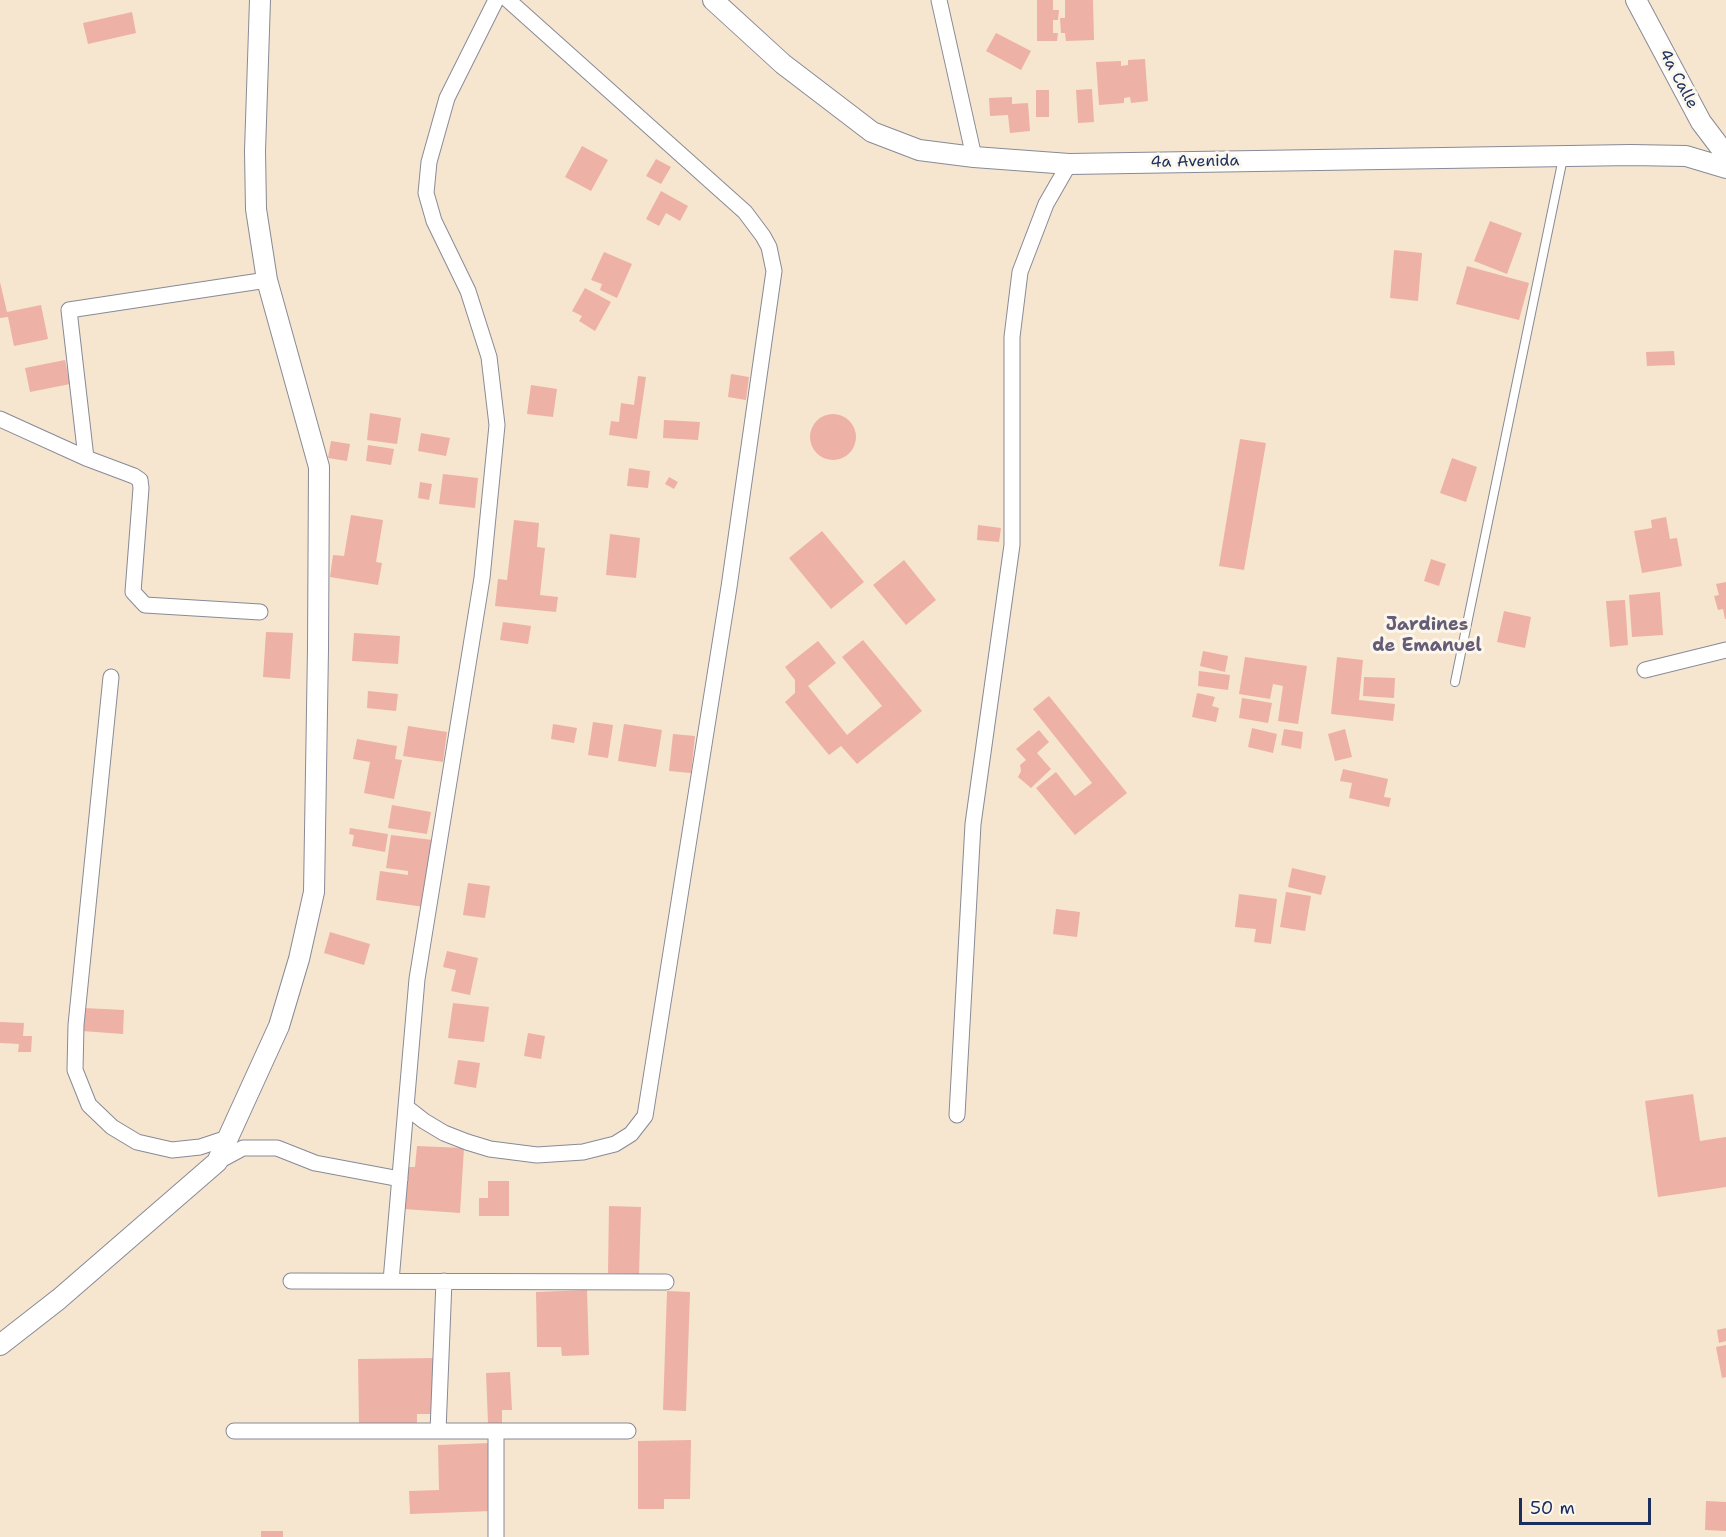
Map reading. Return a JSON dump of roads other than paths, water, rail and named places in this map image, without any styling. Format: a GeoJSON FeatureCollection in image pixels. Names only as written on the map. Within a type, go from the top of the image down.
{"type":"FeatureCollection","features":[{"type":"Feature","properties":{"kind":"street"},"geometry":{"type":"LineString","coordinates":[[217,1162],[279,1026],[300,959],[314,892],[319,467],[267,280],[256,209],[255,152],[260,0]]}},
{"type":"Feature","properties":{"kind":"street"},"geometry":{"type":"LineString","coordinates":[[391,1281],[417,979],[482,578],[497,424],[486,346],[468,291],[434,221],[426,193],[429,162],[447,98],[496,0]]}},
{"type":"Feature","properties":{"kind":"street"},"geometry":{"type":"LineString","coordinates":[[406,1107],[444,1133],[467,1142],[498,1151],[537,1155],[583,1152],[615,1144],[631,1134],[645,1116],[727,598],[774,271],[764,236],[745,212],[508,0]]}},
{"type":"Feature","properties":{"kind":"street","name":"4a Avenida"},"geometry":{"type":"LineString","coordinates":[[713,0],[783,64],[872,132],[919,150],[974,157],[1069,164],[1686,156],[1726,168]]}},
{"type":"Feature","properties":{"kind":"street"},"geometry":{"type":"LineString","coordinates":[[939,0],[974,157]]}},
{"type":"Feature","properties":{"kind":"street","name":"4a Calle"},"geometry":{"type":"LineString","coordinates":[[1636,0],[1701,122],[1726,155]]}},
{"type":"Feature","properties":{"kind":"street"},"geometry":{"type":"LineString","coordinates":[[957,1115],[973,824],[1012,545],[1012,337],[1020,272],[1046,204],[1069,164]]}},
{"type":"Feature","properties":{"kind":"street"},"geometry":{"type":"LineString","coordinates":[[86,458],[69,310],[267,280]]}},
{"type":"Feature","properties":{"kind":"street"},"geometry":{"type":"LineString","coordinates":[[0,420],[140,480],[133,592],[145,605],[260,612]]}},
{"type":"Feature","properties":{"kind":"street"},"geometry":{"type":"LineString","coordinates":[[1645,670],[1726,650]]}},
{"type":"Feature","properties":{"kind":"street"},"geometry":{"type":"LineString","coordinates":[[111,677],[76,1025],[75,1070],[89,1105],[112,1127],[137,1143],[172,1150],[200,1147],[227,1138]]}},
{"type":"Feature","properties":{"kind":"street"},"geometry":{"type":"LineString","coordinates":[[0,1345],[59,1299],[217,1162],[243,1148],[277,1148],[315,1163],[400,1179]]}},
{"type":"Feature","properties":{"kind":"street"},"geometry":{"type":"LineString","coordinates":[[291,1281],[666,1282]]}},
{"type":"Feature","properties":{"kind":"street"},"geometry":{"type":"LineString","coordinates":[[438,1431],[444,1281]]}},
{"type":"Feature","properties":{"kind":"street"},"geometry":{"type":"LineString","coordinates":[[234,1431],[628,1431]]}},
{"type":"Feature","properties":{"kind":"street"},"geometry":{"type":"LineString","coordinates":[[496,1431],[496,1537]]}},
{"type":"Feature","properties":{"kind":"lane"},"geometry":{"type":"LineString","coordinates":[[1455,682],[1564,156]]}},
{"type":"Feature","properties":{"kind":"district","name":"Jardines de Emanuel"},"geometry":{"type":"Point","coordinates":[1427,635]}}]}
